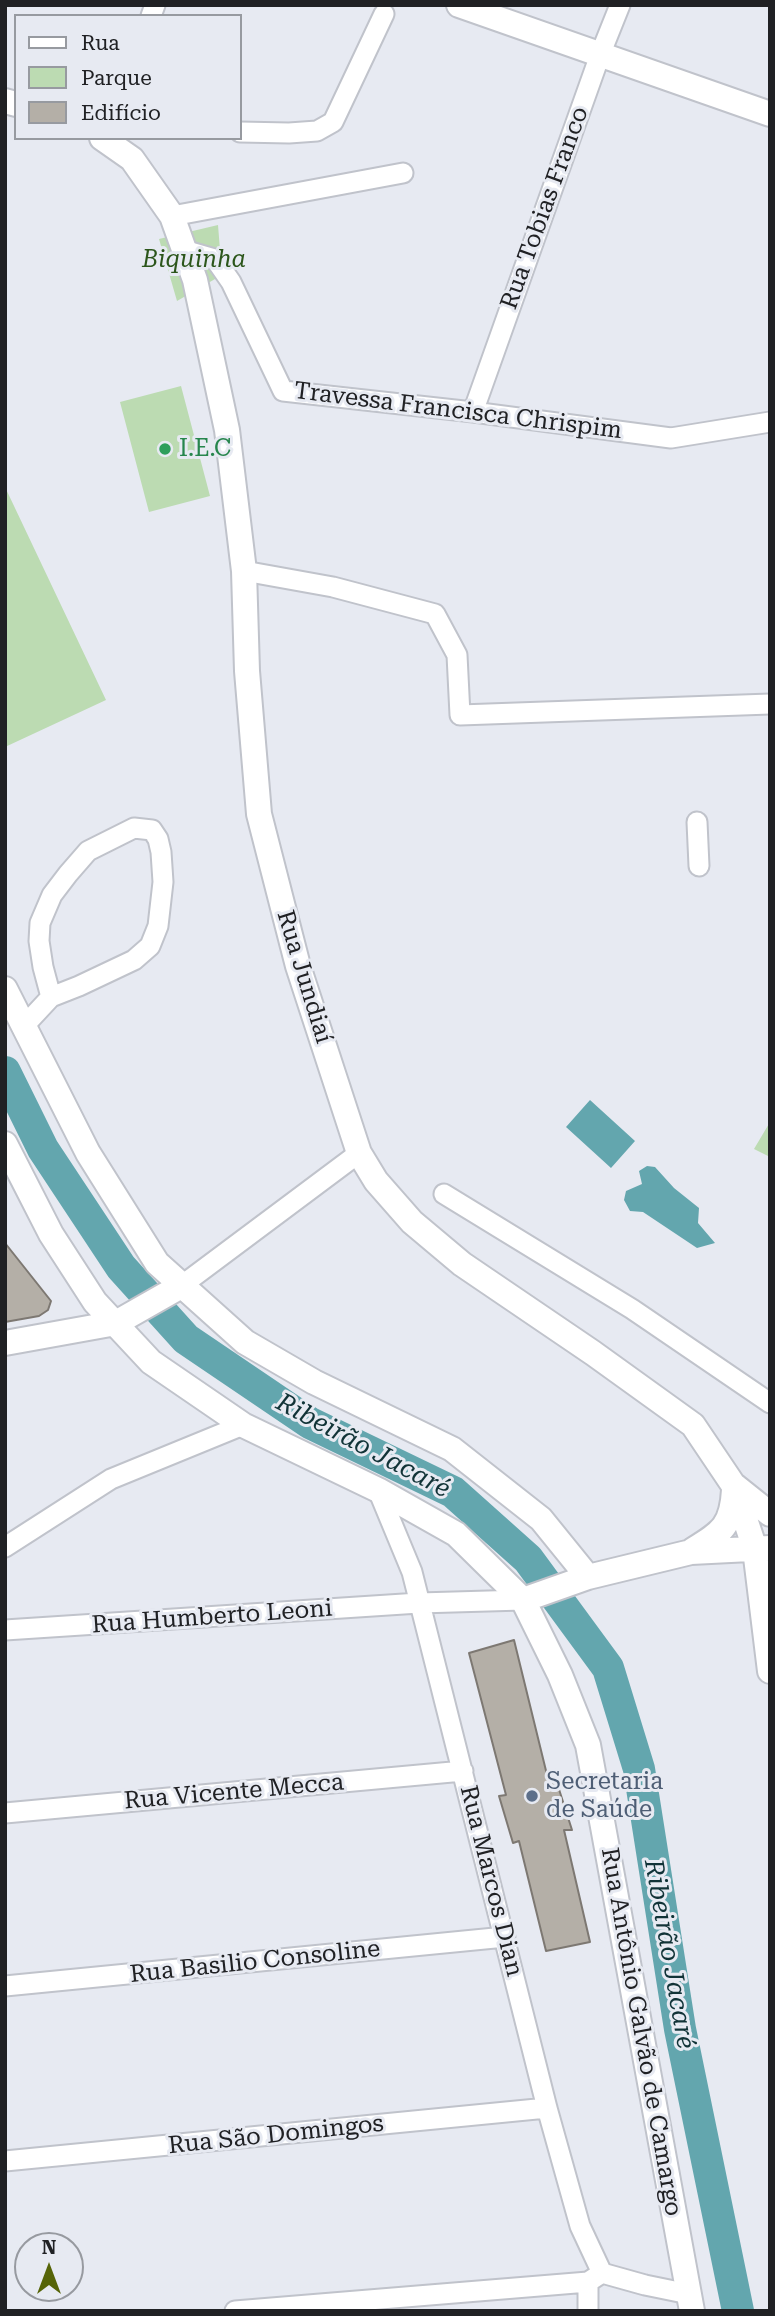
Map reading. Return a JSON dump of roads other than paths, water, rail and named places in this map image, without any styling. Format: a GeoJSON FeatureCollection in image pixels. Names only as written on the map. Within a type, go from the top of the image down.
{"type":"FeatureCollection","features":[{"type":"Feature","properties":{"kind":"main road"},"geometry":{"type":"LineString","coordinates":[[459,5],[770,114]]}},
{"type":"Feature","properties":{"kind":"main road","name":"Rua Jundiaí"},"geometry":{"type":"LineString","coordinates":[[105,140],[132,159],[172,216],[195,280],[227,430],[244,571],[247,671],[259,814],[298,966],[359,1153],[376,1181],[412,1222],[462,1264],[693,1425],[734,1486],[763,1549],[770,1671]]}},
{"type":"Feature","properties":{"kind":"main road"},"geometry":{"type":"LineString","coordinates":[[5,989],[89,1153],[176,1289],[245,1342],[314,1382],[452,1449],[541,1519],[582,1579]]}},
{"type":"Feature","properties":{"kind":"main road","name":"Rua Antônio Galvão de Camargo"},"geometry":{"type":"LineString","coordinates":[[5,1144],[51,1234],[95,1302],[120,1320],[151,1362],[243,1425],[378,1490],[456,1534],[530,1596],[588,1745],[691,2302]]}},
{"type":"Feature","properties":{"kind":"main road"},"geometry":{"type":"LineString","coordinates":[[5,1342],[120,1320],[176,1289]]}},
{"type":"Feature","properties":{"kind":"main road"},"geometry":{"type":"LineString","coordinates":[[734,1486],[770,1514]]}},
{"type":"Feature","properties":{"kind":"main road"},"geometry":{"type":"LineString","coordinates":[[691,1552],[720,1534],[727,1524],[733,1511],[734,1486]]}},
{"type":"Feature","properties":{"kind":"main road"},"geometry":{"type":"LineString","coordinates":[[530,1596],[582,1579],[691,1552],[763,1549]]}},
{"type":"Feature","properties":{"kind":"street","name":"Rua Tobias Franco"},"geometry":{"type":"LineString","coordinates":[[473,412],[620,5]]}},
{"type":"Feature","properties":{"kind":"street"},"geometry":{"type":"LineString","coordinates":[[242,132],[317,131],[333,122],[384,14]]}},
{"type":"Feature","properties":{"kind":"street"},"geometry":{"type":"LineString","coordinates":[[172,216],[403,173]]}},
{"type":"Feature","properties":{"kind":"street","name":"Travessa Francisca Chrispim"},"geometry":{"type":"LineString","coordinates":[[184,250],[215,258],[231,282],[284,391],[671,438],[770,422]]}},
{"type":"Feature","properties":{"kind":"street"},"geometry":{"type":"LineString","coordinates":[[244,571],[333,587],[435,614],[457,655],[460,715],[770,704]]}},
{"type":"Feature","properties":{"kind":"street"},"geometry":{"type":"LineString","coordinates":[[697,822],[699,866]]}},
{"type":"Feature","properties":{"kind":"street"},"geometry":{"type":"LineString","coordinates":[[24,1026],[51,997],[134,960],[149,946],[158,926],[163,882],[161,852],[158,839],[152,830],[134,828],[88,851],[52,895],[40,923],[39,941],[51,997]]}},
{"type":"Feature","properties":{"kind":"street"},"geometry":{"type":"LineString","coordinates":[[176,1289],[359,1153]]}},
{"type":"Feature","properties":{"kind":"street"},"geometry":{"type":"LineString","coordinates":[[444,1194],[632,1309],[770,1403]]}},
{"type":"Feature","properties":{"kind":"street"},"geometry":{"type":"LineString","coordinates":[[5,1547],[111,1479],[243,1425]]}},
{"type":"Feature","properties":{"kind":"street","name":"Rua Marcos Dian"},"geometry":{"type":"LineString","coordinates":[[378,1490],[412,1572],[547,2108],[595,2277]]}},
{"type":"Feature","properties":{"kind":"street","name":"Rua Humberto Leoni"},"geometry":{"type":"LineString","coordinates":[[5,1630],[530,1596]]}},
{"type":"Feature","properties":{"kind":"street","name":"Rua Vicente Mecca"},"geometry":{"type":"LineString","coordinates":[[5,1812],[463,1770]]}},
{"type":"Feature","properties":{"kind":"street","name":"Rua Basilio Consoline"},"geometry":{"type":"LineString","coordinates":[[5,1986],[505,1937]]}},
{"type":"Feature","properties":{"kind":"street","name":"Rua São Domingos"},"geometry":{"type":"LineString","coordinates":[[5,2161],[547,2108]]}},
{"type":"Feature","properties":{"kind":"street"},"geometry":{"type":"LineString","coordinates":[[588,2311],[595,2277]]}},
{"type":"Feature","properties":{"kind":"street"},"geometry":{"type":"LineString","coordinates":[[235,2311],[595,2277],[645,2286],[691,2302]]}},
{"type":"Feature","properties":{"kind":"water"},"geometry":{"type":"Polygon","coordinates":[[[590,1100],[635,1141],[611,1168],[566,1127],[590,1100]]]}},
{"type":"Feature","properties":{"kind":"water"},"geometry":{"type":"Polygon","coordinates":[[[647,1166],[655,1167],[674,1188],[699,1208],[698,1223],[715,1243],[697,1248],[643,1212],[630,1211],[624,1200],[626,1191],[642,1184],[639,1171],[647,1166]]]}},
{"type":"Feature","properties":{"kind":"waterway","name":"Ribeirão Jacaré"},"geometry":{"type":"LineString","coordinates":[[5,1072],[43,1149],[121,1267],[186,1339],[310,1423],[453,1492],[528,1559],[608,1668],[639,1769],[680,2029],[738,2311]]}},
{"type":"Feature","properties":{"kind":"place","name":"I.E.C"},"geometry":{"type":"Point","coordinates":[165,449]}},
{"type":"Feature","properties":{"kind":"place","name":"Secretaria de Saúde"},"geometry":{"type":"Point","coordinates":[532,1796]}},
{"type":"Feature","properties":{"kind":"park label","name":"Biquinha"},"geometry":{"type":"Point","coordinates":[194,260]}}]}
